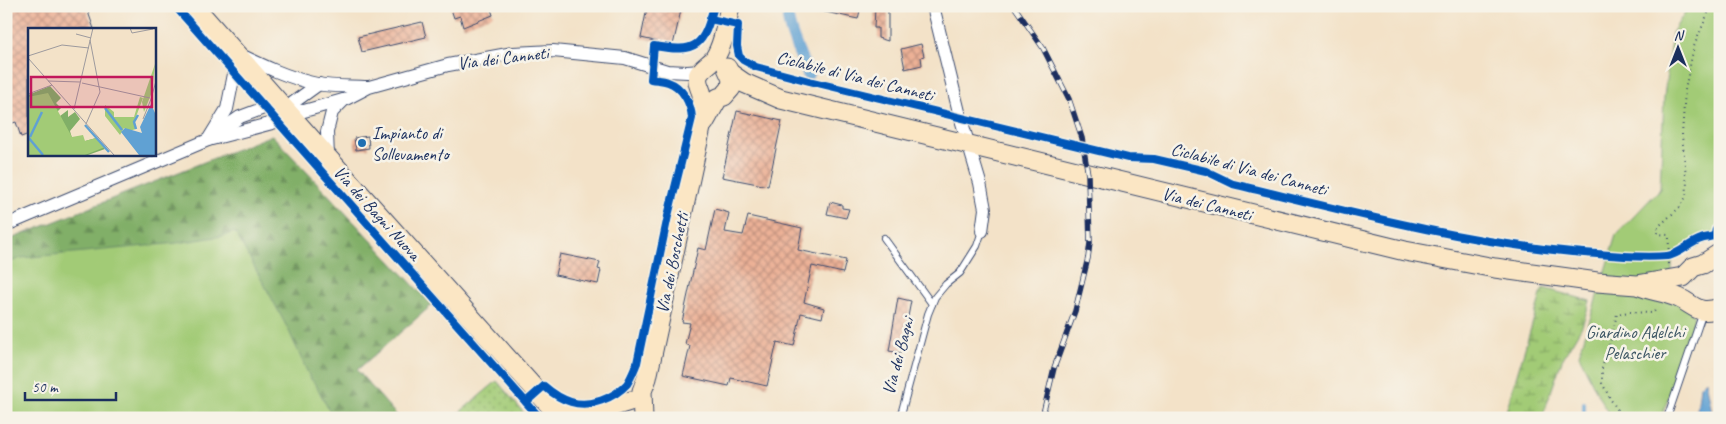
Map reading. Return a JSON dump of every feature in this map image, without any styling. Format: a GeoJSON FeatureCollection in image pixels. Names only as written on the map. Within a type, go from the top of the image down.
{"type":"FeatureCollection","features":[{"type":"Feature","properties":{"kind":"street","name":"Via dei Bagni Nuova"},"geometry":{"type":"LineString","coordinates":[[194,6],[557,413]]}},
{"type":"Feature","properties":{"kind":"street"},"geometry":{"type":"LineString","coordinates":[[729,71],[725,61],[724,37],[730,6]]}},
{"type":"Feature","properties":{"kind":"street"},"geometry":{"type":"LineString","coordinates":[[933,6],[960,116],[980,183],[985,209],[982,231]]}},
{"type":"Feature","properties":{"kind":"street"},"geometry":{"type":"LineString","coordinates":[[709,85],[717,52],[724,37]]}},
{"type":"Feature","properties":{"kind":"street","name":"Via dei Canneti"},"geometry":{"type":"LineString","coordinates":[[6,225],[208,140],[240,117],[264,108],[304,111],[344,100],[369,87],[448,65],[514,53],[553,51],[625,58],[667,70],[687,72],[709,85],[746,97],[781,99]]}},
{"type":"Feature","properties":{"kind":"street","name":"Via dei Canneti"},"geometry":{"type":"LineString","coordinates":[[235,52],[266,68],[319,84],[369,87]]}},
{"type":"Feature","properties":{"kind":"street"},"geometry":{"type":"LineString","coordinates":[[208,140],[227,109],[234,74],[235,52]]}},
{"type":"Feature","properties":{"kind":"street","name":"Via dei Canneti"},"geometry":{"type":"LineString","coordinates":[[709,85],[718,64],[744,83],[781,99],[1088,175],[1405,251],[1495,268],[1597,282],[1637,285],[1678,298],[1694,309],[1711,309]]}},
{"type":"Feature","properties":{"kind":"street"},"geometry":{"type":"LineString","coordinates":[[286,110],[319,84]]}},
{"type":"Feature","properties":{"kind":"street","name":"Via dei Boschetti"},"geometry":{"type":"LineString","coordinates":[[644,418],[632,403],[647,378],[709,85]]}},
{"type":"Feature","properties":{"kind":"street","name":"Via dei Canneti"},"geometry":{"type":"LineString","coordinates":[[328,158],[327,132],[332,112],[344,100]]}},
{"type":"Feature","properties":{"kind":"street"},"geometry":{"type":"LineString","coordinates":[[1685,302],[1681,289],[1699,270],[1720,253]]}},
{"type":"Feature","properties":{"kind":"street","name":"Via dei Canneti"},"geometry":{"type":"LineString","coordinates":[[1637,285],[1699,270]]}},
{"type":"Feature","properties":{"kind":"street"},"geometry":{"type":"LineString","coordinates":[[557,413],[598,411],[632,403]]}},
{"type":"Feature","properties":{"kind":"lane"},"geometry":{"type":"LineString","coordinates":[[933,301],[946,284],[960,273],[977,246],[982,231]]}},
{"type":"Feature","properties":{"kind":"lane","name":"Via dei Bagni"},"geometry":{"type":"LineString","coordinates":[[884,238],[933,301],[900,418]]}},
{"type":"Feature","properties":{"kind":"lane"},"geometry":{"type":"LineString","coordinates":[[1667,418],[1711,309]]}},
{"type":"Feature","properties":{"kind":"path"},"geometry":{"type":"LineString","coordinates":[[1659,256],[1672,254],[1668,235],[1658,234],[1658,227],[1680,207],[1686,197],[1687,186],[1682,135],[1685,90],[1694,46],[1711,6]]}},
{"type":"Feature","properties":{"kind":"path"},"geometry":{"type":"LineString","coordinates":[[1623,418],[1602,383],[1602,368],[1617,314],[1629,312],[1653,313],[1658,307]]}},
{"type":"Feature","properties":{"kind":"path"},"geometry":{"type":"LineString","coordinates":[[1612,336],[1688,336]]}},
{"type":"Feature","properties":{"kind":"green space","name":"Giardino Adelchi Pelaschier"},"geometry":{"type":"Polygon","coordinates":[[[1689,6],[1720,6],[1720,233],[1703,244],[1672,259],[1672,283],[1694,317],[1680,366],[1661,418],[1611,418],[1579,355],[1616,235],[1660,189],[1664,97],[1672,33],[1689,6]]]}},
{"type":"Feature","properties":{"kind":"green space"},"geometry":{"type":"Polygon","coordinates":[[[272,135],[432,305],[357,370],[399,418],[322,418],[6,367],[6,241],[272,135]]]}},
{"type":"Feature","properties":{"kind":"green space"},"geometry":{"type":"Polygon","coordinates":[[[235,232],[289,331],[310,378],[316,385],[333,418],[6,418],[6,264],[21,258],[177,243],[222,236],[235,232]]]}},
{"type":"Feature","properties":{"kind":"green space"},"geometry":{"type":"Polygon","coordinates":[[[1543,288],[1590,301],[1582,326],[1562,360],[1542,418],[1504,418],[1543,288]]]}},
{"type":"Feature","properties":{"kind":"green space"},"geometry":{"type":"Polygon","coordinates":[[[497,381],[528,418],[453,418],[497,381]]]}},
{"type":"Feature","properties":{"kind":"water"},"geometry":{"type":"Polygon","coordinates":[[[1706,380],[1713,418],[1696,418],[1700,386],[1706,380]]]}},
{"type":"Feature","properties":{"kind":"building"},"geometry":{"type":"Polygon","coordinates":[[[6,6],[86,6],[94,28],[28,28],[28,134],[21,137],[16,122],[6,125],[6,6]]]}},
{"type":"Feature","properties":{"kind":"building"},"geometry":{"type":"Polygon","coordinates":[[[450,6],[490,6],[493,15],[463,27],[460,16],[454,18],[450,6]]]}},
{"type":"Feature","properties":{"kind":"building"},"geometry":{"type":"Polygon","coordinates":[[[655,6],[682,6],[673,45],[641,38],[647,8],[654,10],[655,6]]]}},
{"type":"Feature","properties":{"kind":"building"},"geometry":{"type":"Polygon","coordinates":[[[817,6],[861,6],[858,19],[816,10],[817,6]]]}},
{"type":"Feature","properties":{"kind":"building"},"geometry":{"type":"Polygon","coordinates":[[[875,8],[888,8],[888,41],[878,38],[878,28],[874,28],[875,8]]]}},
{"type":"Feature","properties":{"kind":"building"},"geometry":{"type":"Polygon","coordinates":[[[422,22],[426,37],[362,52],[358,37],[422,22]]]}},
{"type":"Feature","properties":{"kind":"building"},"geometry":{"type":"Polygon","coordinates":[[[921,44],[924,56],[921,57],[922,65],[905,69],[901,49],[921,44]]]}},
{"type":"Feature","properties":{"kind":"building"},"geometry":{"type":"Polygon","coordinates":[[[737,111],[782,121],[768,186],[722,177],[737,111]]]}},
{"type":"Feature","properties":{"kind":"building","name":"Impianto di Sollevamento"},"geometry":{"type":"Polygon","coordinates":[[[368,136],[369,148],[356,150],[354,138],[368,136]]]}},
{"type":"Feature","properties":{"kind":"building"},"geometry":{"type":"Polygon","coordinates":[[[830,202],[849,209],[846,218],[827,214],[830,202]]]}},
{"type":"Feature","properties":{"kind":"building"},"geometry":{"type":"Polygon","coordinates":[[[715,209],[729,213],[725,232],[743,235],[748,216],[802,228],[798,250],[846,260],[843,273],[812,266],[804,302],[824,308],[822,318],[801,313],[794,346],[777,342],[767,386],[731,378],[729,386],[683,376],[690,346],[685,344],[690,323],[682,322],[698,248],[706,250],[715,209]]]}},
{"type":"Feature","properties":{"kind":"building"},"geometry":{"type":"Polygon","coordinates":[[[560,254],[600,262],[598,269],[601,270],[598,284],[555,275],[560,254]]]}},
{"type":"Feature","properties":{"kind":"building"},"geometry":{"type":"Polygon","coordinates":[[[898,298],[911,301],[901,353],[889,351],[898,298]]]}},
{"type":"Feature","properties":{"kind":"waterway"},"geometry":{"type":"LineString","coordinates":[[788,19],[794,40],[808,74]]}},
{"type":"Feature","properties":{"kind":"waterway"},"geometry":{"type":"LineString","coordinates":[[1584,403],[1584,418]]}},
{"type":"Feature","properties":{"kind":"railway"},"geometry":{"type":"LineString","coordinates":[[1014,6],[1043,48],[1069,99],[1082,138],[1088,175],[1090,243],[1088,258],[1075,311],[1054,368],[1042,418]]}},
{"type":"Feature","properties":{"kind":"cycle path"},"geometry":{"type":"LineString","coordinates":[[175,6],[540,418]]}},
{"type":"Feature","properties":{"kind":"cycle path"},"geometry":{"type":"LineString","coordinates":[[526,402],[544,386],[557,396],[571,402],[578,404],[594,403],[615,394],[627,384],[631,377],[637,363],[668,216],[692,118],[688,102],[678,88],[666,81],[651,79],[654,46],[680,48],[696,44],[702,39],[706,31],[714,6]]}},
{"type":"Feature","properties":{"kind":"cycle path","name":"Ciclabile di Via dei Canneti"},"geometry":{"type":"LineString","coordinates":[[710,19],[738,25],[737,46],[739,56],[756,67],[1128,158],[1154,159],[1206,171],[1233,184],[1444,233],[1486,241],[1572,252],[1656,257],[1671,255],[1703,238],[1713,236],[1716,229],[1720,226]]}},
{"type":"Feature","properties":{"kind":"place","name":"Impianto di Sollevamento"},"geometry":{"type":"Point","coordinates":[362,143]}}]}
